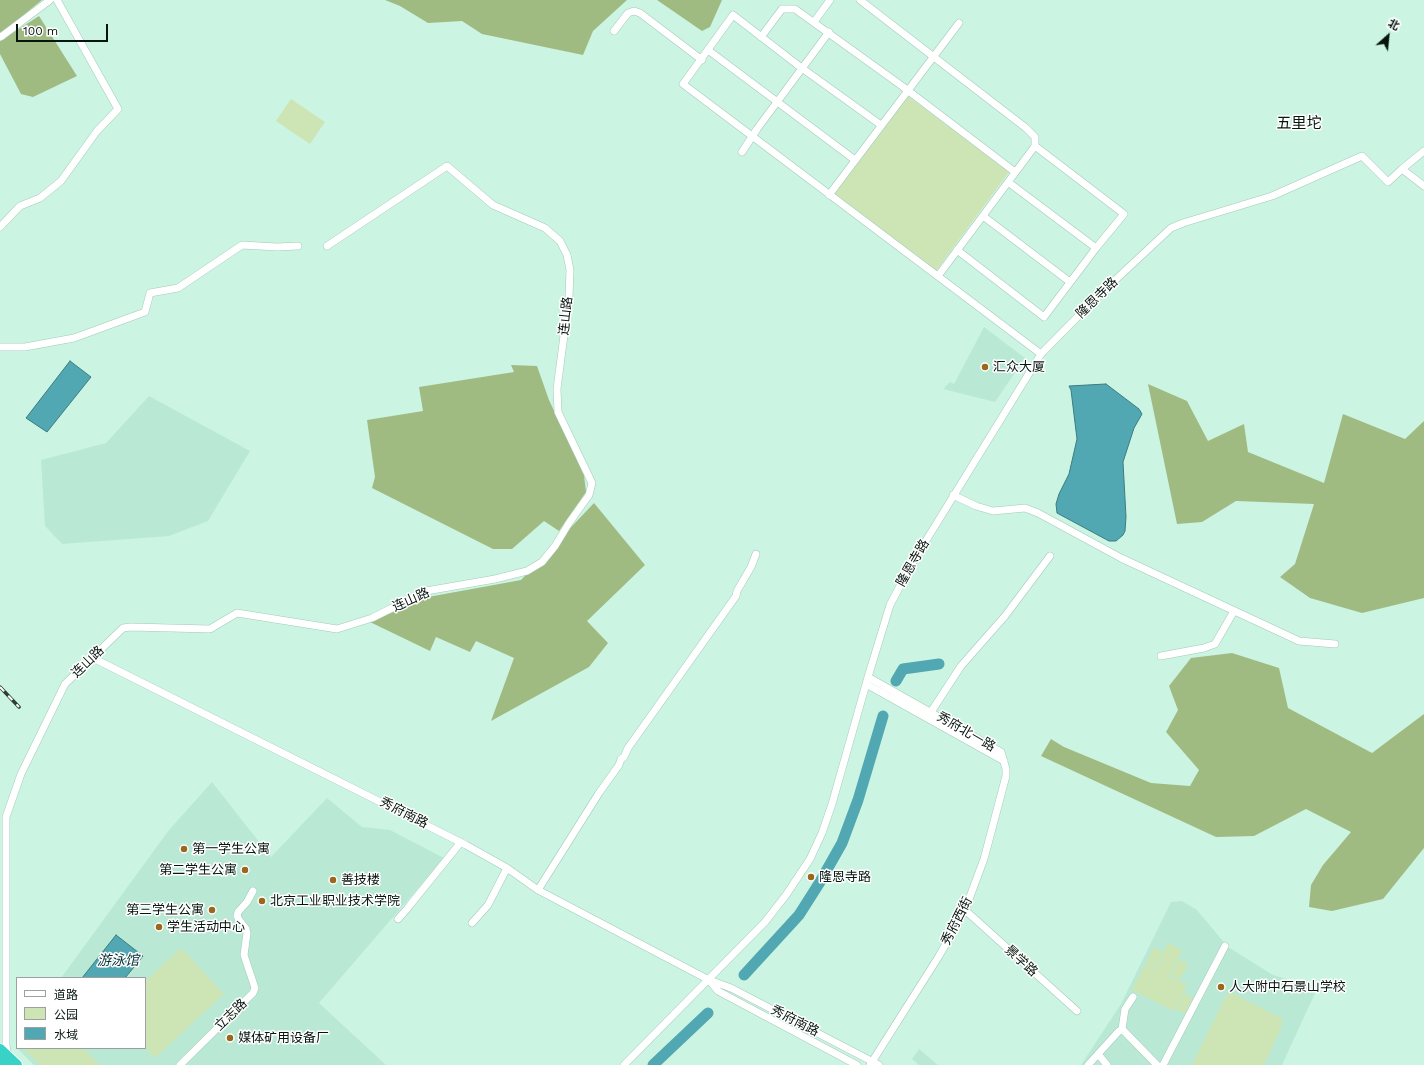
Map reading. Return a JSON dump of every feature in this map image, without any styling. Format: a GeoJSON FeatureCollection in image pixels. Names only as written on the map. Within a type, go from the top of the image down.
{"type":"FeatureCollection","features":[{"type":"Feature","properties":{"kind":"highway"},"geometry":{"type":"LineString","coordinates":[[0,1049],[4,1061],[17,1065]]}},
{"type":"Feature","properties":{"kind":"street"},"geometry":{"type":"LineString","coordinates":[[0,37],[50,0]]}},
{"type":"Feature","properties":{"kind":"street"},"geometry":{"type":"LineString","coordinates":[[0,228],[20,206],[40,198],[61,181],[97,131],[118,109],[57,0]]}},
{"type":"Feature","properties":{"kind":"street"},"geometry":{"type":"LineString","coordinates":[[814,22],[830,0]]}},
{"type":"Feature","properties":{"kind":"street"},"geometry":{"type":"LineString","coordinates":[[860,0],[1026,128],[1035,137],[1035,146],[938,276]]}},
{"type":"Feature","properties":{"kind":"street"},"geometry":{"type":"LineString","coordinates":[[761,36],[782,9],[795,9],[907,90],[1015,172]]}},
{"type":"Feature","properties":{"kind":"street"},"geometry":{"type":"LineString","coordinates":[[614,31],[628,13],[634,11],[640,13],[702,60]]}},
{"type":"Feature","properties":{"kind":"street"},"geometry":{"type":"LineString","coordinates":[[881,125],[733,16],[683,84],[1041,354]]}},
{"type":"Feature","properties":{"kind":"street"},"geometry":{"type":"LineString","coordinates":[[829,195],[959,23]]}},
{"type":"Feature","properties":{"kind":"street"},"geometry":{"type":"LineString","coordinates":[[742,152],[828,32]]}},
{"type":"Feature","properties":{"kind":"street"},"geometry":{"type":"LineString","coordinates":[[708,50],[855,160]]}},
{"type":"Feature","properties":{"kind":"street"},"geometry":{"type":"LineString","coordinates":[[957,250],[1044,317],[1096,248],[1124,214],[1035,146]]}},
{"type":"Feature","properties":{"kind":"street"},"geometry":{"type":"LineString","coordinates":[[1424,151],[1402,169],[1424,186]]}},
{"type":"Feature","properties":{"kind":"street","name":"隆恩寺路"},"geometry":{"type":"LineString","coordinates":[[630,1064],[776,909],[810,859],[822,834],[832,804],[885,618],[893,599],[911,565],[953,495],[1041,354],[1096,297],[1170,228],[1272,196],[1362,156],[1388,182],[1402,169]]}},
{"type":"Feature","properties":{"kind":"street","name":"连山路"},"geometry":{"type":"LineString","coordinates":[[4,1061],[6,1045],[6,817],[21,774],[65,684],[123,628],[210,629],[237,613],[337,629],[372,618],[426,591],[495,579],[527,571],[542,562],[555,546],[589,495],[592,483],[558,412],[557,389],[570,270],[568,255],[560,241],[545,228],[492,205],[447,166],[327,246]]}},
{"type":"Feature","properties":{"kind":"street"},"geometry":{"type":"LineString","coordinates":[[1008,182],[1096,248]]}},
{"type":"Feature","properties":{"kind":"street"},"geometry":{"type":"LineString","coordinates":[[983,216],[1070,282]]}},
{"type":"Feature","properties":{"kind":"street"},"geometry":{"type":"LineString","coordinates":[[0,347],[25,347],[74,338],[145,312],[150,292],[178,288],[242,245],[277,247],[298,246]]}},
{"type":"Feature","properties":{"kind":"street"},"geometry":{"type":"LineString","coordinates":[[953,495],[976,506],[993,511],[1025,508],[1038,513],[1121,558],[1299,642],[1335,644]]}},
{"type":"Feature","properties":{"kind":"street"},"geometry":{"type":"LineString","coordinates":[[538,890],[619,765],[621,759],[624,757],[736,596],[737,591],[751,567],[756,554]]}},
{"type":"Feature","properties":{"kind":"street"},"geometry":{"type":"LineString","coordinates":[[931,712],[961,666],[1005,616],[1050,556]]}},
{"type":"Feature","properties":{"kind":"street"},"geometry":{"type":"LineString","coordinates":[[1161,656],[1204,648],[1215,644],[1234,611]]}},
{"type":"Feature","properties":{"kind":"street","name":"秀府南路"},"geometry":{"type":"LineString","coordinates":[[92,658],[461,842],[507,868],[538,890],[709,980],[731,988],[874,1064]]}},
{"type":"Feature","properties":{"kind":"street","name":"秀府北一路"},"geometry":{"type":"LineString","coordinates":[[867,680],[931,712],[1001,752],[1004,761]]}},
{"type":"Feature","properties":{"kind":"street","name":"秀府北一路"},"geometry":{"type":"LineString","coordinates":[[867,680],[1004,761]]}},
{"type":"Feature","properties":{"kind":"street","name":"秀府西街"},"geometry":{"type":"LineString","coordinates":[[874,1064],[965,910],[979,875],[989,842],[1006,776],[1004,761]]}},
{"type":"Feature","properties":{"kind":"street"},"geometry":{"type":"LineString","coordinates":[[398,919],[408,909],[461,842]]}},
{"type":"Feature","properties":{"kind":"street"},"geometry":{"type":"LineString","coordinates":[[472,923],[488,904],[507,868]]}},
{"type":"Feature","properties":{"kind":"street","name":"立志路"},"geometry":{"type":"LineString","coordinates":[[180,1065],[253,993],[255,988],[244,956],[247,933],[237,916],[238,912],[247,902],[253,891]]}},
{"type":"Feature","properties":{"kind":"street","name":"景学路"},"geometry":{"type":"LineString","coordinates":[[965,910],[1077,1011]]}},
{"type":"Feature","properties":{"kind":"street"},"geometry":{"type":"LineString","coordinates":[[1163,1065],[1225,946]]}},
{"type":"Feature","properties":{"kind":"street","name":"秀府南路"},"geometry":{"type":"LineString","coordinates":[[709,980],[718,991],[857,1065]]}},
{"type":"Feature","properties":{"kind":"street"},"geometry":{"type":"LineString","coordinates":[[1088,1065],[1122,1029],[1125,1009],[1133,997]]}},
{"type":"Feature","properties":{"kind":"street"},"geometry":{"type":"LineString","coordinates":[[1122,1029],[1156,1065]]}},
{"type":"Feature","properties":{"kind":"street"},"geometry":{"type":"LineString","coordinates":[[1098,1054],[1107,1065]]}},
{"type":"Feature","properties":{"kind":"shaded area"},"geometry":{"type":"Polygon","coordinates":[[[0,0],[42,0],[0,34],[0,0]]]}},
{"type":"Feature","properties":{"kind":"shaded area"},"geometry":{"type":"Polygon","coordinates":[[[385,0],[627,0],[593,31],[583,55],[482,34],[462,21],[428,23],[400,6],[385,0]]]}},
{"type":"Feature","properties":{"kind":"shaded area"},"geometry":{"type":"Polygon","coordinates":[[[657,0],[722,0],[710,27],[702,31],[657,0]]]}},
{"type":"Feature","properties":{"kind":"shaded area"},"geometry":{"type":"Polygon","coordinates":[[[39,16],[77,76],[33,97],[21,94],[0,54],[0,41],[39,16]]]}},
{"type":"Feature","properties":{"kind":"shaded area"},"geometry":{"type":"Polygon","coordinates":[[[984,327],[1025,358],[995,402],[943,389],[950,382],[954,384],[984,327]]]}},
{"type":"Feature","properties":{"kind":"shaded area"},"geometry":{"type":"Polygon","coordinates":[[[511,365],[537,366],[549,400],[584,475],[586,492],[559,531],[544,521],[512,549],[493,549],[372,488],[375,477],[367,420],[423,411],[419,387],[514,372],[511,365]]]}},
{"type":"Feature","properties":{"kind":"shaded area"},"geometry":{"type":"Polygon","coordinates":[[[1148,384],[1187,401],[1208,441],[1244,424],[1248,452],[1324,483],[1343,414],[1405,439],[1424,421],[1424,598],[1362,613],[1310,598],[1280,577],[1295,564],[1314,504],[1236,501],[1202,522],[1177,524],[1148,384]]]}},
{"type":"Feature","properties":{"kind":"shaded area"},"geometry":{"type":"Polygon","coordinates":[[[149,396],[250,451],[208,521],[169,536],[62,544],[45,526],[41,460],[106,443],[149,396]]]}},
{"type":"Feature","properties":{"kind":"shaded area"},"geometry":{"type":"Polygon","coordinates":[[[594,503],[645,565],[587,621],[608,643],[589,667],[491,721],[514,658],[476,641],[470,652],[436,637],[430,651],[370,622],[428,597],[521,580],[594,503]]]}},
{"type":"Feature","properties":{"kind":"shaded area"},"geometry":{"type":"Polygon","coordinates":[[[1232,653],[1279,668],[1288,708],[1372,753],[1424,714],[1424,848],[1383,899],[1332,911],[1309,907],[1311,885],[1323,865],[1351,832],[1306,809],[1254,836],[1216,837],[1041,756],[1051,739],[1064,747],[1151,783],[1190,786],[1199,770],[1166,732],[1178,710],[1169,686],[1191,658],[1232,653]]]}},
{"type":"Feature","properties":{"kind":"shaded area","name":"北京工业职业技术学院"},"geometry":{"type":"Polygon","coordinates":[[[212,782],[271,857],[327,798],[362,827],[390,830],[444,858],[319,1003],[386,1065],[34,1065],[18,1049],[146,1049],[146,977],[62,977],[169,830],[212,782]]]}},
{"type":"Feature","properties":{"kind":"shaded area","name":"人大附中石景山学校"},"geometry":{"type":"Polygon","coordinates":[[[1182,901],[1197,910],[1228,947],[1273,975],[1290,980],[1310,982],[1316,991],[1282,1065],[1081,1065],[1121,1004],[1171,902],[1182,901]]]}},
{"type":"Feature","properties":{"kind":"shaded area"},"geometry":{"type":"Polygon","coordinates":[[[919,1049],[938,1065],[919,1065],[912,1059],[919,1049]]]}},
{"type":"Feature","properties":{"kind":"green space"},"geometry":{"type":"Polygon","coordinates":[[[908,96],[1009,172],[936,271],[834,193],[908,96]]]}},
{"type":"Feature","properties":{"kind":"green space"},"geometry":{"type":"Polygon","coordinates":[[[291,99],[325,122],[310,144],[276,121],[291,99]]]}},
{"type":"Feature","properties":{"kind":"green space"},"geometry":{"type":"Polygon","coordinates":[[[1168,943],[1182,950],[1169,976],[1187,985],[1174,1011],[1132,990],[1145,964],[1156,969],[1168,943]]]}},
{"type":"Feature","properties":{"kind":"green space"},"geometry":{"type":"Polygon","coordinates":[[[1154,947],[1163,952],[1155,968],[1146,963],[1154,947]]]}},
{"type":"Feature","properties":{"kind":"green space"},"geometry":{"type":"Polygon","coordinates":[[[181,948],[224,994],[155,1058],[146,1048],[146,980],[181,948]]]}},
{"type":"Feature","properties":{"kind":"green space"},"geometry":{"type":"Polygon","coordinates":[[[1179,959],[1188,964],[1180,980],[1171,975],[1179,959]]]}},
{"type":"Feature","properties":{"kind":"green space"},"geometry":{"type":"Polygon","coordinates":[[[1230,992],[1283,1019],[1281,1028],[1264,1065],[1192,1065],[1225,998],[1230,992]]]}},
{"type":"Feature","properties":{"kind":"green space"},"geometry":{"type":"Polygon","coordinates":[[[1184,993],[1193,998],[1185,1014],[1176,1009],[1184,993]]]}},
{"type":"Feature","properties":{"kind":"green space"},"geometry":{"type":"Polygon","coordinates":[[[24,1049],[84,1049],[100,1065],[40,1065],[24,1049]]]}},
{"type":"Feature","properties":{"kind":"water"},"geometry":{"type":"Polygon","coordinates":[[[70,361],[91,377],[47,432],[26,418],[70,361]]]}},
{"type":"Feature","properties":{"kind":"water"},"geometry":{"type":"Polygon","coordinates":[[[1106,384],[1139,409],[1142,414],[1134,428],[1123,462],[1126,517],[1125,531],[1116,541],[1109,541],[1057,513],[1056,504],[1059,494],[1069,474],[1077,439],[1071,390],[1069,386],[1106,384]]]}},
{"type":"Feature","properties":{"kind":"water","name":"游泳馆"},"geometry":{"type":"Polygon","coordinates":[[[116,935],[143,956],[126,977],[83,977],[116,935]]]}},
{"type":"Feature","properties":{"kind":"waterway"},"geometry":{"type":"LineString","coordinates":[[896,681],[903,669],[939,664]]}},
{"type":"Feature","properties":{"kind":"waterway"},"geometry":{"type":"LineString","coordinates":[[744,975],[799,915],[842,843],[858,800],[883,716]]}},
{"type":"Feature","properties":{"kind":"waterway"},"geometry":{"type":"LineString","coordinates":[[653,1065],[708,1013]]}},
{"type":"Feature","properties":{"kind":"railway"},"geometry":{"type":"LineString","coordinates":[[0,687],[19,707]]}},
{"type":"Feature","properties":{"kind":"place","name":"汇众大厦"},"geometry":{"type":"Point","coordinates":[985,367]}},
{"type":"Feature","properties":{"kind":"place","name":"第一学生公寓"},"geometry":{"type":"Point","coordinates":[184,849]}},
{"type":"Feature","properties":{"kind":"place","name":"第二学生公寓"},"geometry":{"type":"Point","coordinates":[245,870]}},
{"type":"Feature","properties":{"kind":"place","name":"隆恩寺路"},"geometry":{"type":"Point","coordinates":[811,877]}},
{"type":"Feature","properties":{"kind":"place","name":"善技楼"},"geometry":{"type":"Point","coordinates":[333,880]}},
{"type":"Feature","properties":{"kind":"place","name":"北京工业职业技术学院"},"geometry":{"type":"Point","coordinates":[262,901]}},
{"type":"Feature","properties":{"kind":"place","name":"第三学生公寓"},"geometry":{"type":"Point","coordinates":[212,910]}},
{"type":"Feature","properties":{"kind":"place","name":"学生活动中心"},"geometry":{"type":"Point","coordinates":[159,927]}},
{"type":"Feature","properties":{"kind":"place","name":"人大附中石景山学校"},"geometry":{"type":"Point","coordinates":[1221,987]}},
{"type":"Feature","properties":{"kind":"place","name":"媒体矿用设备厂"},"geometry":{"type":"Point","coordinates":[230,1038]}},
{"type":"Feature","properties":{"kind":"district","name":"五里坨"},"geometry":{"type":"Point","coordinates":[1299,124]}}]}
